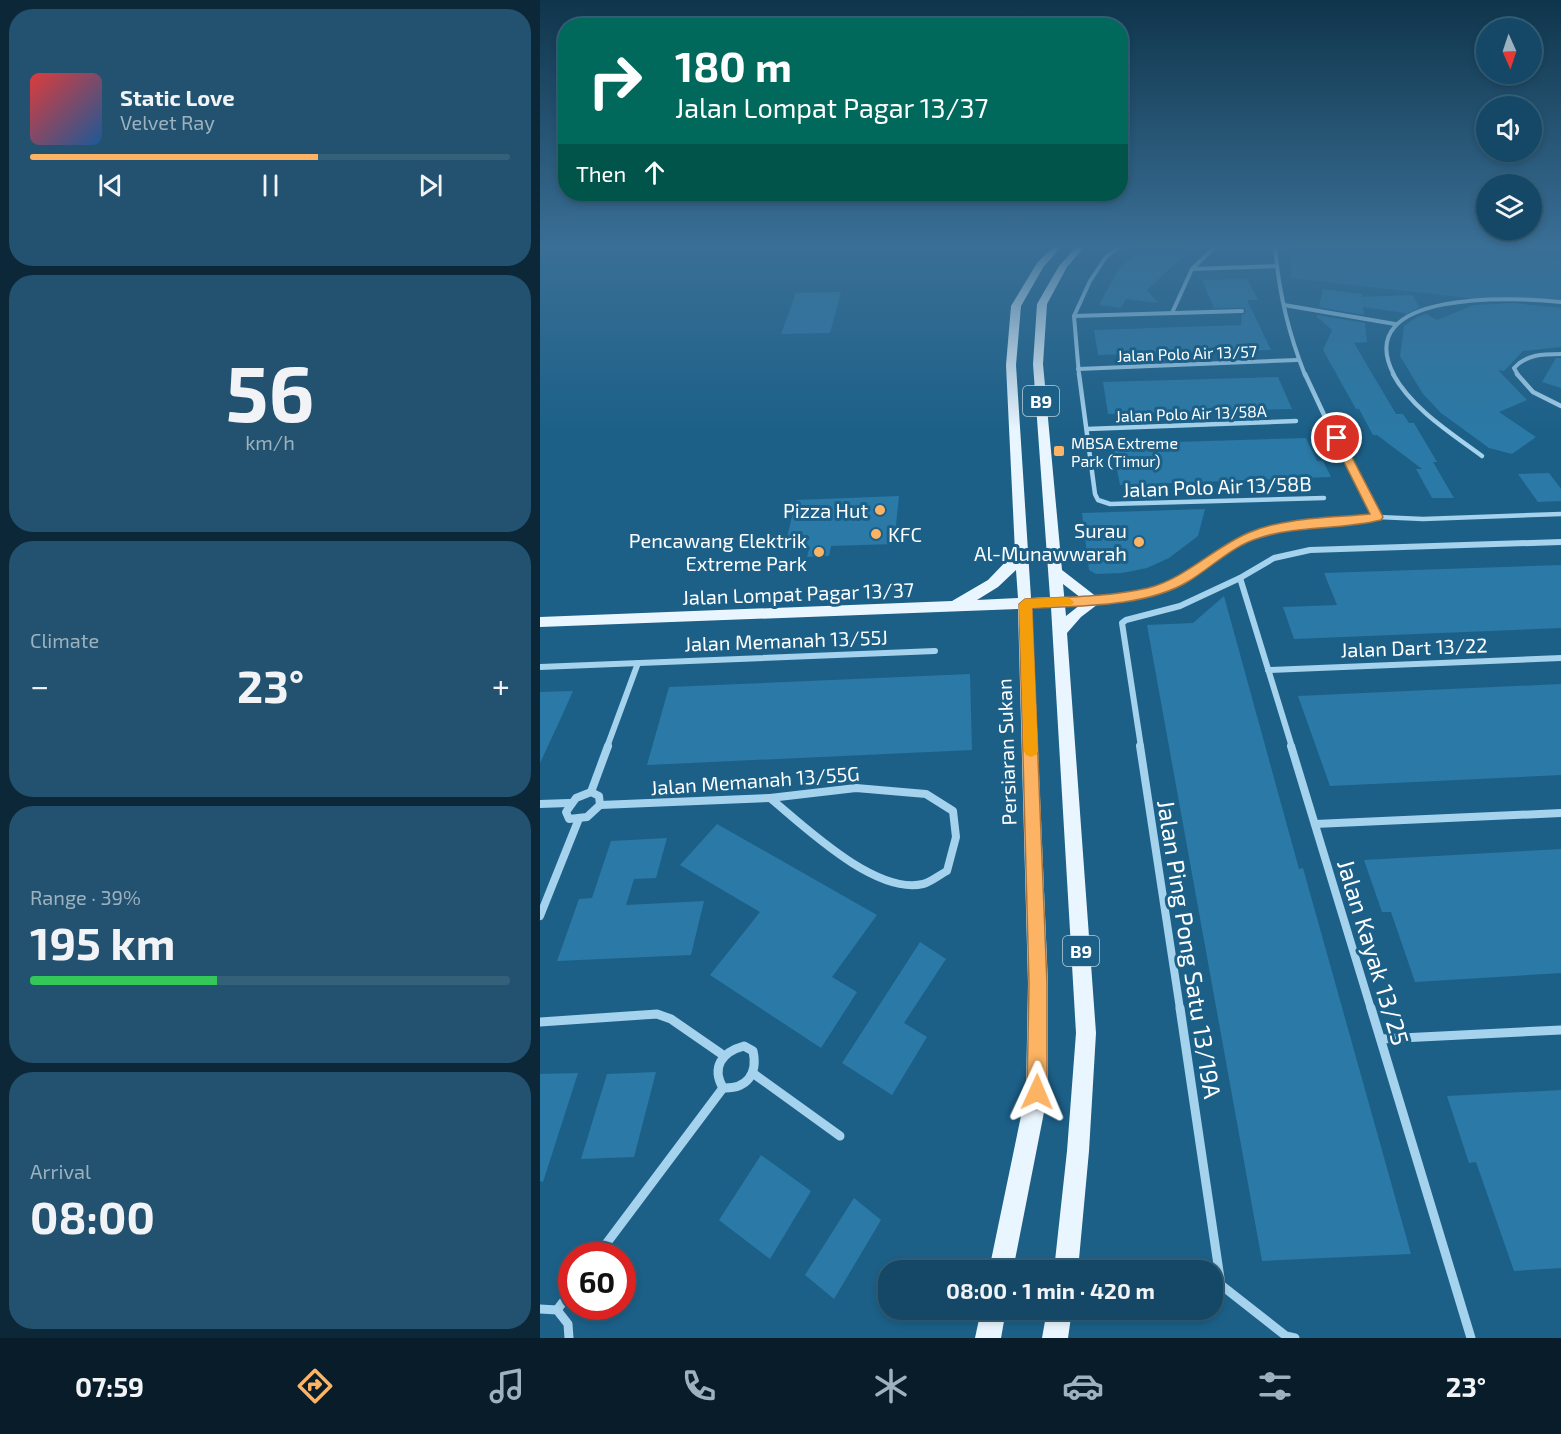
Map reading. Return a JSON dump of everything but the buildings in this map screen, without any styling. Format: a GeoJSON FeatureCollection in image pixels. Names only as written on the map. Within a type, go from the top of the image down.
{"type":"FeatureCollection","features":[{"type":"Feature","properties":{"kind":"main road","name":"Persiaran Sukan"},"geometry":{"type":"LineString","coordinates":[[1003,1260],[1037,1092],[1038,984],[1025,604],[1011,365],[1016,306]]}},
{"type":"Feature","properties":{"kind":"main road","name":"B9"},"geometry":{"type":"LineString","coordinates":[[1043,306],[1038,364],[1060,632],[1086,1033],[1078,1151],[1067,1260]]}},
{"type":"Feature","properties":{"kind":"main road"},"geometry":{"type":"LineString","coordinates":[[952,607],[986,590],[1012,568],[1021,554]]}},
{"type":"Feature","properties":{"kind":"main road"},"geometry":{"type":"LineString","coordinates":[[1054,571],[1095,601],[1076,613],[1060,632]]}},
{"type":"Feature","properties":{"kind":"main road","name":"Jalan Lompat Pagar 13/37"},"geometry":{"type":"LineString","coordinates":[[540,622],[1057,602]]}},
{"type":"Feature","properties":{"kind":"main road"},"geometry":{"type":"LineString","coordinates":[[988,1338],[992,1320]]}},
{"type":"Feature","properties":{"kind":"main road"},"geometry":{"type":"LineString","coordinates":[[1055,1338],[1058,1320]]}},
{"type":"Feature","properties":{"kind":"street"},"geometry":{"type":"LineString","coordinates":[[1078,306],[1074,316],[1078,369],[1087,429]]}},
{"type":"Feature","properties":{"kind":"street"},"geometry":{"type":"LineString","coordinates":[[1172,313],[1175,306]]}},
{"type":"Feature","properties":{"kind":"street"},"geometry":{"type":"LineString","coordinates":[[1284,306],[1297,360],[1377,517]]}},
{"type":"Feature","properties":{"kind":"street"},"geometry":{"type":"LineString","coordinates":[[1292,306],[1395,324]]}},
{"type":"Feature","properties":{"kind":"street"},"geometry":{"type":"LineString","coordinates":[[1440,306],[1421,311],[1395,324],[1388,335],[1385,349],[1389,365],[1399,383],[1412,399],[1440,425],[1482,456]]}},
{"type":"Feature","properties":{"kind":"street"},"geometry":{"type":"LineString","coordinates":[[1074,316],[1242,311]]}},
{"type":"Feature","properties":{"kind":"street"},"geometry":{"type":"LineString","coordinates":[[1561,354],[1532,356],[1520,360],[1514,368],[1519,380],[1527,389],[1538,397],[1561,406]]}},
{"type":"Feature","properties":{"kind":"street","name":"Jalan Polo Air 13/57"},"geometry":{"type":"LineString","coordinates":[[1078,369],[1297,360]]}},
{"type":"Feature","properties":{"kind":"street","name":"Jalan Polo Air 13/58A"},"geometry":{"type":"LineString","coordinates":[[1087,429],[1296,421]]}},
{"type":"Feature","properties":{"kind":"street","name":"Jalan Polo Air 13/58B"},"geometry":{"type":"LineString","coordinates":[[1087,429],[1095,494],[1098,500],[1110,504],[1324,498]]}},
{"type":"Feature","properties":{"kind":"street"},"geometry":{"type":"LineString","coordinates":[[1057,602],[1095,601],[1151,592],[1183,579],[1223,551],[1253,535],[1280,527],[1377,517],[1423,519],[1561,514]]}},
{"type":"Feature","properties":{"kind":"street"},"geometry":{"type":"LineString","coordinates":[[1240,578],[1274,558],[1310,550],[1561,542]]}},
{"type":"Feature","properties":{"kind":"street","name":"Jalan Ping Pong Satu 13/19A"},"geometry":{"type":"LineString","coordinates":[[1240,578],[1180,606],[1126,620],[1122,623],[1121,628],[1221,1285],[1286,1336],[1295,1338]]}},
{"type":"Feature","properties":{"kind":"street","name":"Jalan Kayak 13/25"},"geometry":{"type":"LineString","coordinates":[[1240,578],[1472,1338]]}},
{"type":"Feature","properties":{"kind":"street","name":"Jalan Memanah 13/55J"},"geometry":{"type":"LineString","coordinates":[[540,667],[934,651]]}},
{"type":"Feature","properties":{"kind":"street","name":"Jalan Dart 13/22"},"geometry":{"type":"LineString","coordinates":[[1268,670],[1561,658]]}},
{"type":"Feature","properties":{"kind":"street"},"geometry":{"type":"LineString","coordinates":[[591,792],[638,663]]}},
{"type":"Feature","properties":{"kind":"street","name":"Jalan Memanah 13/55G"},"geometry":{"type":"LineString","coordinates":[[600,805],[770,798],[856,788],[926,794],[952,811],[956,837],[947,871],[921,885],[897,883],[850,862],[770,798]]}},
{"type":"Feature","properties":{"kind":"street"},"geometry":{"type":"LineString","coordinates":[[591,792],[599,796],[600,805],[592,816],[578,821],[569,819],[566,812],[569,803],[579,795],[591,792]]}},
{"type":"Feature","properties":{"kind":"street"},"geometry":{"type":"LineString","coordinates":[[540,804],[569,803]]}},
{"type":"Feature","properties":{"kind":"street"},"geometry":{"type":"LineString","coordinates":[[1315,824],[1561,813]]}},
{"type":"Feature","properties":{"kind":"street"},"geometry":{"type":"LineString","coordinates":[[540,916],[578,821]]}},
{"type":"Feature","properties":{"kind":"street"},"geometry":{"type":"LineString","coordinates":[[540,1022],[657,1014],[671,1019],[723,1055]]}},
{"type":"Feature","properties":{"kind":"street"},"geometry":{"type":"LineString","coordinates":[[1381,1039],[1561,1030]]}},
{"type":"Feature","properties":{"kind":"street"},"geometry":{"type":"LineString","coordinates":[[744,1046],[753,1051],[757,1062],[754,1074],[745,1085],[734,1090],[723,1088],[717,1079],[716,1067],[723,1055],[733,1048],[744,1046]]}},
{"type":"Feature","properties":{"kind":"street"},"geometry":{"type":"LineString","coordinates":[[754,1074],[840,1136]]}},
{"type":"Feature","properties":{"kind":"street"},"geometry":{"type":"LineString","coordinates":[[608,1242],[723,1088]]}},
{"type":"Feature","properties":{"kind":"street"},"geometry":{"type":"LineString","coordinates":[[540,1309],[557,1310],[568,1324],[569,1338]]}},
{"type":"Feature","properties":{"kind":"slow traffic"},"geometry":{"type":"LineString","coordinates":[[1031,751],[1025,604],[1068,602]]}},
{"type":"Feature","properties":{"kind":"place","name":"MBSA Extreme Park (Timur)"},"geometry":{"type":"Point","coordinates":[1059,451]}},
{"type":"Feature","properties":{"kind":"place","name":"Pizza Hut"},"geometry":{"type":"Point","coordinates":[880,510]}},
{"type":"Feature","properties":{"kind":"place","name":"KFC"},"geometry":{"type":"Point","coordinates":[876,534]}},
{"type":"Feature","properties":{"kind":"place","name":"Surau Al-Munawwarah"},"geometry":{"type":"Point","coordinates":[1139,542]}},
{"type":"Feature","properties":{"kind":"place","name":"Pencawang Elektrik Extreme Park"},"geometry":{"type":"Point","coordinates":[819,552]}},
{"type":"Feature","properties":{"kind":"route"},"geometry":{"type":"LineString","coordinates":[[1037,1092],[1038,984],[1025,604],[1095,601],[1151,592],[1183,579],[1223,551],[1253,535],[1280,527],[1377,517],[1337,438]]}}]}
